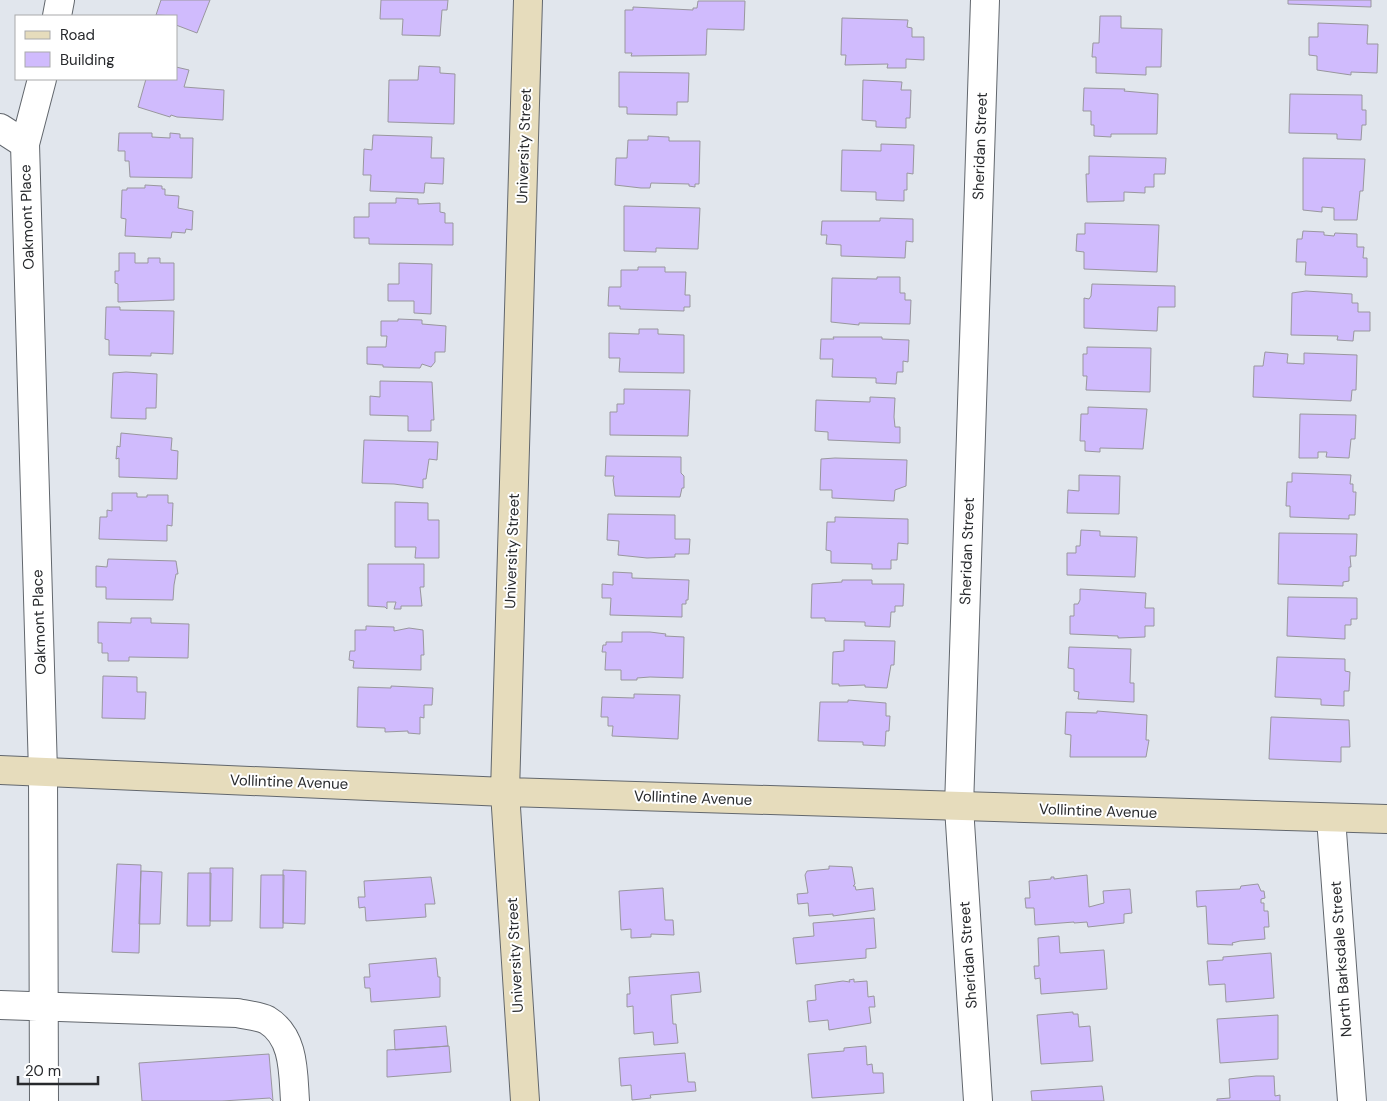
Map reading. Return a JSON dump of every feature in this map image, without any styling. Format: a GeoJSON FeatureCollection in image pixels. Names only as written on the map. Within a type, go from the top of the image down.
{"type":"FeatureCollection","features":[{"type":"Feature","properties":{"kind":"street"},"geometry":{"type":"LineString","coordinates":[[57,15],[60,0]]}},
{"type":"Feature","properties":{"kind":"street","name":"University Street"},"geometry":{"type":"LineString","coordinates":[[525,1101],[505,792],[528,0]]}},
{"type":"Feature","properties":{"kind":"street","name":"Sheridan Street"},"geometry":{"type":"LineString","coordinates":[[978,1101],[958,807],[985,0]]}},
{"type":"Feature","properties":{"kind":"street","name":"Oakmont Place"},"geometry":{"type":"LineString","coordinates":[[42,80],[25,144],[43,772],[44,1101]]}},
{"type":"Feature","properties":{"kind":"street","name":"Oakmont Place"},"geometry":{"type":"LineString","coordinates":[[0,128],[25,144]]}},
{"type":"Feature","properties":{"kind":"street","name":"Vollintine Avenue"},"geometry":{"type":"LineString","coordinates":[[0,770],[505,792],[1387,819]]}},
{"type":"Feature","properties":{"kind":"street","name":"North Barksdale Street"},"geometry":{"type":"LineString","coordinates":[[1331,818],[1352,1101]]}},
{"type":"Feature","properties":{"kind":"street"},"geometry":{"type":"LineString","coordinates":[[0,1005],[237,1013],[266,1019],[280,1031],[292,1055],[295,1101]]}},
{"type":"Feature","properties":{"kind":"building"},"geometry":{"type":"Polygon","coordinates":[[[161,0],[210,0],[197,33],[178,26],[178,15],[156,15],[161,0]]]}},
{"type":"Feature","properties":{"kind":"building"},"geometry":{"type":"Polygon","coordinates":[[[381,0],[448,0],[447,10],[442,10],[440,36],[402,35],[403,19],[380,19],[381,0]]]}},
{"type":"Feature","properties":{"kind":"building"},"geometry":{"type":"Polygon","coordinates":[[[1288,0],[1371,0],[1371,7],[1288,4],[1288,0]]]}},
{"type":"Feature","properties":{"kind":"building"},"geometry":{"type":"Polygon","coordinates":[[[698,1],[745,1],[744,30],[707,29],[706,55],[631,56],[632,53],[625,53],[625,10],[633,10],[633,7],[693,10],[693,8],[697,8],[698,1]]]}},
{"type":"Feature","properties":{"kind":"building"},"geometry":{"type":"Polygon","coordinates":[[[1100,16],[1121,16],[1121,28],[1162,29],[1161,67],[1146,67],[1146,75],[1096,73],[1096,57],[1092,57],[1093,43],[1099,43],[1100,16]]]}},
{"type":"Feature","properties":{"kind":"building"},"geometry":{"type":"Polygon","coordinates":[[[842,18],[908,20],[907,27],[912,28],[912,37],[924,37],[924,60],[906,59],[906,68],[887,68],[888,64],[845,65],[846,55],[841,55],[842,18]]]}},
{"type":"Feature","properties":{"kind":"building"},"geometry":{"type":"Polygon","coordinates":[[[1318,23],[1368,25],[1367,44],[1378,44],[1377,73],[1351,72],[1351,75],[1317,70],[1317,56],[1309,55],[1309,37],[1318,37],[1318,23]]]}},
{"type":"Feature","properties":{"kind":"building"},"geometry":{"type":"Polygon","coordinates":[[[419,66],[440,67],[440,73],[455,74],[454,124],[388,122],[389,80],[418,80],[419,66]]]}},
{"type":"Feature","properties":{"kind":"building"},"geometry":{"type":"Polygon","coordinates":[[[178,67],[189,70],[184,87],[224,90],[223,120],[171,115],[170,117],[138,107],[146,80],[178,80],[178,67]]]}},
{"type":"Feature","properties":{"kind":"building"},"geometry":{"type":"Polygon","coordinates":[[[619,72],[689,73],[688,102],[677,102],[677,115],[627,114],[627,107],[619,107],[619,72]]]}},
{"type":"Feature","properties":{"kind":"building"},"geometry":{"type":"Polygon","coordinates":[[[863,80],[902,82],[901,90],[911,90],[910,118],[906,118],[906,128],[876,127],[876,121],[862,120],[863,80]]]}},
{"type":"Feature","properties":{"kind":"building"},"geometry":{"type":"Polygon","coordinates":[[[1084,88],[1125,89],[1124,91],[1158,94],[1157,134],[1111,134],[1111,137],[1094,136],[1094,125],[1091,125],[1091,111],[1083,111],[1084,88]]]}},
{"type":"Feature","properties":{"kind":"building"},"geometry":{"type":"Polygon","coordinates":[[[1290,94],[1362,95],[1362,110],[1366,110],[1366,125],[1362,125],[1361,140],[1337,139],[1337,134],[1289,133],[1290,94]]]}},
{"type":"Feature","properties":{"kind":"building"},"geometry":{"type":"Polygon","coordinates":[[[119,133],[152,133],[152,137],[170,138],[170,133],[180,134],[180,138],[193,138],[192,178],[130,177],[129,161],[125,161],[125,151],[118,151],[119,133]]]}},
{"type":"Feature","properties":{"kind":"building"},"geometry":{"type":"Polygon","coordinates":[[[373,135],[432,137],[431,158],[444,158],[443,184],[425,183],[424,193],[370,191],[371,175],[363,175],[364,149],[372,150],[373,135]]]}},
{"type":"Feature","properties":{"kind":"building"},"geometry":{"type":"Polygon","coordinates":[[[648,136],[669,137],[669,141],[700,141],[699,184],[695,184],[695,187],[689,186],[689,184],[651,183],[650,188],[615,185],[616,158],[627,158],[628,140],[648,140],[648,136]]]}},
{"type":"Feature","properties":{"kind":"building"},"geometry":{"type":"Polygon","coordinates":[[[881,144],[914,145],[913,174],[907,173],[907,190],[904,190],[904,201],[876,200],[876,192],[841,191],[842,150],[881,151],[881,144]]]}},
{"type":"Feature","properties":{"kind":"building"},"geometry":{"type":"Polygon","coordinates":[[[1089,156],[1166,158],[1165,174],[1154,174],[1154,187],[1145,187],[1145,193],[1124,192],[1124,201],[1087,202],[1086,174],[1089,174],[1089,156]]]}},
{"type":"Feature","properties":{"kind":"building"},"geometry":{"type":"Polygon","coordinates":[[[1303,158],[1365,159],[1363,191],[1360,191],[1357,220],[1334,220],[1334,208],[1322,207],[1322,212],[1303,210],[1303,158]]]}},
{"type":"Feature","properties":{"kind":"building"},"geometry":{"type":"Polygon","coordinates":[[[145,185],[162,186],[162,189],[165,189],[165,195],[179,196],[178,208],[193,211],[192,230],[186,229],[185,233],[172,232],[171,238],[125,236],[126,219],[121,218],[122,190],[127,190],[127,188],[145,188],[145,185]]]}},
{"type":"Feature","properties":{"kind":"building"},"geometry":{"type":"Polygon","coordinates":[[[396,198],[418,199],[418,204],[440,203],[440,212],[445,213],[445,223],[453,223],[453,245],[369,244],[369,238],[354,238],[354,217],[369,217],[369,203],[396,203],[396,198]]]}},
{"type":"Feature","properties":{"kind":"building"},"geometry":{"type":"Polygon","coordinates":[[[624,206],[700,208],[698,249],[656,248],[656,252],[624,251],[624,206]]]}},
{"type":"Feature","properties":{"kind":"building"},"geometry":{"type":"Polygon","coordinates":[[[880,218],[913,219],[913,242],[906,241],[905,258],[841,256],[841,245],[826,244],[827,235],[821,235],[822,221],[880,221],[880,218]]]}},
{"type":"Feature","properties":{"kind":"building"},"geometry":{"type":"Polygon","coordinates":[[[1085,223],[1159,225],[1157,272],[1084,269],[1084,252],[1076,251],[1077,234],[1085,234],[1085,223]]]}},
{"type":"Feature","properties":{"kind":"building"},"geometry":{"type":"Polygon","coordinates":[[[1303,231],[1324,232],[1324,235],[1334,236],[1335,233],[1357,234],[1357,247],[1364,247],[1363,258],[1367,258],[1367,277],[1305,275],[1306,262],[1296,262],[1297,239],[1302,239],[1303,231]]]}},
{"type":"Feature","properties":{"kind":"building"},"geometry":{"type":"Polygon","coordinates":[[[119,253],[135,253],[135,263],[148,263],[148,258],[160,258],[160,263],[174,263],[174,300],[118,302],[118,284],[115,283],[115,271],[119,271],[119,253]]]}},
{"type":"Feature","properties":{"kind":"building"},"geometry":{"type":"Polygon","coordinates":[[[399,263],[432,264],[431,314],[414,313],[414,301],[388,301],[388,284],[399,284],[399,263]]]}},
{"type":"Feature","properties":{"kind":"building"},"geometry":{"type":"Polygon","coordinates":[[[638,267],[665,267],[665,272],[686,272],[685,295],[690,295],[690,307],[684,307],[684,311],[620,309],[620,306],[608,306],[609,287],[621,287],[621,270],[638,270],[638,267]]]}},
{"type":"Feature","properties":{"kind":"building"},"geometry":{"type":"Polygon","coordinates":[[[877,277],[900,277],[900,293],[905,293],[905,300],[911,300],[910,324],[859,323],[859,325],[831,322],[832,278],[877,279],[877,277]]]}},
{"type":"Feature","properties":{"kind":"building"},"geometry":{"type":"Polygon","coordinates":[[[1092,284],[1175,286],[1175,307],[1158,307],[1157,331],[1084,328],[1084,298],[1089,299],[1091,296],[1092,284]]]}},
{"type":"Feature","properties":{"kind":"building"},"geometry":{"type":"Polygon","coordinates":[[[1306,291],[1352,294],[1352,303],[1358,303],[1358,312],[1370,312],[1370,331],[1354,331],[1353,341],[1337,340],[1338,336],[1291,335],[1292,293],[1306,291]]]}},
{"type":"Feature","properties":{"kind":"building"},"geometry":{"type":"Polygon","coordinates":[[[106,307],[120,307],[120,310],[174,311],[173,354],[151,353],[151,356],[109,355],[109,340],[105,339],[106,307]]]}},
{"type":"Feature","properties":{"kind":"building"},"geometry":{"type":"Polygon","coordinates":[[[398,319],[422,320],[422,324],[446,326],[445,352],[435,352],[435,362],[431,367],[422,364],[420,368],[383,367],[383,365],[367,364],[367,347],[386,347],[387,336],[381,336],[381,321],[398,321],[398,319]]]}},
{"type":"Feature","properties":{"kind":"building"},"geometry":{"type":"Polygon","coordinates":[[[639,329],[658,329],[658,334],[684,335],[684,373],[619,372],[620,358],[609,358],[609,333],[639,334],[639,329]]]}},
{"type":"Feature","properties":{"kind":"building"},"geometry":{"type":"Polygon","coordinates":[[[833,337],[882,337],[882,339],[909,340],[908,362],[903,361],[903,372],[897,372],[896,384],[876,383],[876,378],[832,377],[833,359],[820,359],[821,339],[834,339],[833,337]]]}},
{"type":"Feature","properties":{"kind":"building"},"geometry":{"type":"Polygon","coordinates":[[[1087,347],[1151,348],[1150,392],[1086,390],[1087,376],[1083,376],[1083,354],[1087,354],[1087,347]]]}},
{"type":"Feature","properties":{"kind":"building"},"geometry":{"type":"Polygon","coordinates":[[[1265,352],[1288,354],[1287,363],[1304,364],[1304,353],[1357,355],[1356,390],[1352,390],[1351,401],[1253,397],[1254,366],[1263,366],[1265,352]]]}},
{"type":"Feature","properties":{"kind":"building"},"geometry":{"type":"Polygon","coordinates":[[[113,373],[157,374],[156,408],[146,408],[146,419],[111,418],[113,373]]]}},
{"type":"Feature","properties":{"kind":"building"},"geometry":{"type":"Polygon","coordinates":[[[380,381],[432,382],[434,420],[431,420],[431,431],[408,431],[408,416],[370,415],[370,396],[380,397],[380,381]]]}},
{"type":"Feature","properties":{"kind":"building"},"geometry":{"type":"Polygon","coordinates":[[[624,389],[690,390],[688,436],[610,435],[610,412],[617,412],[617,404],[624,404],[624,389]]]}},
{"type":"Feature","properties":{"kind":"building"},"geometry":{"type":"Polygon","coordinates":[[[870,397],[895,398],[895,427],[900,427],[900,443],[828,440],[828,432],[815,431],[816,400],[870,402],[870,397]]]}},
{"type":"Feature","properties":{"kind":"building"},"geometry":{"type":"Polygon","coordinates":[[[1088,407],[1147,409],[1143,449],[1100,448],[1100,452],[1085,451],[1085,441],[1080,441],[1081,414],[1088,414],[1088,407]]]}},
{"type":"Feature","properties":{"kind":"building"},"geometry":{"type":"Polygon","coordinates":[[[1300,414],[1356,415],[1355,439],[1351,439],[1349,458],[1326,457],[1327,452],[1318,452],[1318,458],[1299,458],[1300,414]]]}},
{"type":"Feature","properties":{"kind":"building"},"geometry":{"type":"Polygon","coordinates":[[[121,433],[172,438],[171,450],[178,451],[177,479],[119,477],[119,458],[116,459],[117,446],[120,447],[121,433]]]}},
{"type":"Feature","properties":{"kind":"building"},"geometry":{"type":"Polygon","coordinates":[[[364,440],[438,442],[437,460],[429,459],[426,479],[423,479],[423,488],[394,484],[362,483],[364,440]]]}},
{"type":"Feature","properties":{"kind":"building"},"geometry":{"type":"Polygon","coordinates":[[[606,456],[681,457],[681,473],[684,476],[684,488],[682,488],[680,497],[615,496],[614,476],[605,476],[606,456]]]}},
{"type":"Feature","properties":{"kind":"building"},"geometry":{"type":"Polygon","coordinates":[[[821,459],[907,460],[906,486],[895,490],[894,501],[832,498],[832,490],[820,490],[821,459]]]}},
{"type":"Feature","properties":{"kind":"building"},"geometry":{"type":"Polygon","coordinates":[[[1292,473],[1351,475],[1350,484],[1353,484],[1353,492],[1356,492],[1355,515],[1349,515],[1349,519],[1290,517],[1290,506],[1286,506],[1287,482],[1292,482],[1292,473]]]}},
{"type":"Feature","properties":{"kind":"building"},"geometry":{"type":"Polygon","coordinates":[[[1079,475],[1120,476],[1119,514],[1067,513],[1068,490],[1079,491],[1079,475]]]}},
{"type":"Feature","properties":{"kind":"building"},"geometry":{"type":"Polygon","coordinates":[[[112,493],[137,493],[137,497],[168,495],[168,503],[173,503],[172,526],[167,525],[167,541],[99,539],[100,517],[107,517],[107,510],[112,511],[112,493]]]}},
{"type":"Feature","properties":{"kind":"building"},"geometry":{"type":"Polygon","coordinates":[[[395,502],[428,503],[428,520],[439,520],[439,558],[415,558],[416,547],[395,547],[395,502]]]}},
{"type":"Feature","properties":{"kind":"building"},"geometry":{"type":"Polygon","coordinates":[[[608,514],[675,515],[675,539],[690,539],[689,554],[675,554],[675,557],[647,558],[618,555],[619,541],[607,540],[608,514]]]}},
{"type":"Feature","properties":{"kind":"building"},"geometry":{"type":"Polygon","coordinates":[[[835,517],[908,519],[908,544],[898,543],[897,560],[891,560],[891,569],[872,569],[872,564],[831,563],[831,551],[826,550],[827,522],[835,522],[835,517]]]}},
{"type":"Feature","properties":{"kind":"building"},"geometry":{"type":"Polygon","coordinates":[[[1081,530],[1100,531],[1100,536],[1137,537],[1135,577],[1067,575],[1067,553],[1076,553],[1076,546],[1080,546],[1081,530]]]}},
{"type":"Feature","properties":{"kind":"building"},"geometry":{"type":"Polygon","coordinates":[[[1279,533],[1357,534],[1356,556],[1350,556],[1349,581],[1343,582],[1343,586],[1278,584],[1279,533]]]}},
{"type":"Feature","properties":{"kind":"building"},"geometry":{"type":"Polygon","coordinates":[[[108,559],[176,561],[178,574],[176,574],[173,600],[106,599],[106,587],[96,587],[96,566],[107,567],[108,559]]]}},
{"type":"Feature","properties":{"kind":"building"},"geometry":{"type":"Polygon","coordinates":[[[368,564],[424,564],[424,587],[420,587],[422,606],[401,606],[401,609],[394,609],[396,602],[387,602],[387,609],[385,607],[368,606],[368,564]]]}},
{"type":"Feature","properties":{"kind":"building"},"geometry":{"type":"Polygon","coordinates":[[[613,572],[632,573],[632,578],[689,580],[688,600],[686,600],[686,604],[682,604],[682,617],[610,615],[611,598],[602,598],[602,584],[613,585],[613,572]]]}},
{"type":"Feature","properties":{"kind":"building"},"geometry":{"type":"Polygon","coordinates":[[[842,580],[872,580],[872,584],[904,584],[903,606],[895,606],[895,612],[891,612],[890,627],[865,626],[865,622],[825,621],[825,618],[811,618],[812,584],[842,582],[842,580]]]}},
{"type":"Feature","properties":{"kind":"building"},"geometry":{"type":"Polygon","coordinates":[[[1080,589],[1146,593],[1145,608],[1154,608],[1154,626],[1145,626],[1145,637],[1118,638],[1118,636],[1070,634],[1070,616],[1074,616],[1074,604],[1078,604],[1080,600],[1080,589]]]}},
{"type":"Feature","properties":{"kind":"building"},"geometry":{"type":"Polygon","coordinates":[[[1288,597],[1357,598],[1357,619],[1351,619],[1351,625],[1345,625],[1345,639],[1287,636],[1288,597]]]}},
{"type":"Feature","properties":{"kind":"building"},"geometry":{"type":"Polygon","coordinates":[[[131,618],[151,618],[151,623],[189,624],[188,658],[129,657],[129,661],[108,661],[108,653],[102,653],[102,643],[98,643],[98,622],[131,623],[131,618]]]}},
{"type":"Feature","properties":{"kind":"building"},"geometry":{"type":"Polygon","coordinates":[[[366,626],[394,627],[394,631],[409,628],[423,630],[424,655],[421,655],[421,670],[353,668],[354,661],[349,660],[350,651],[355,651],[355,630],[366,630],[366,626]]]}},
{"type":"Feature","properties":{"kind":"building"},"geometry":{"type":"Polygon","coordinates":[[[622,632],[650,632],[666,634],[665,636],[684,637],[683,678],[650,677],[637,678],[637,680],[621,680],[621,670],[605,670],[606,652],[602,652],[603,645],[606,645],[606,642],[622,642],[622,632]]]}},
{"type":"Feature","properties":{"kind":"building"},"geometry":{"type":"Polygon","coordinates":[[[844,640],[895,641],[894,665],[891,665],[887,688],[832,684],[833,652],[844,651],[844,640]]]}},
{"type":"Feature","properties":{"kind":"building"},"geometry":{"type":"Polygon","coordinates":[[[1069,647],[1131,649],[1130,683],[1134,683],[1134,702],[1078,699],[1079,692],[1074,691],[1074,669],[1068,668],[1069,647]]]}},
{"type":"Feature","properties":{"kind":"building"},"geometry":{"type":"Polygon","coordinates":[[[1277,657],[1345,659],[1345,671],[1350,672],[1349,691],[1344,691],[1344,706],[1321,705],[1321,699],[1275,697],[1277,657]]]}},
{"type":"Feature","properties":{"kind":"building"},"geometry":{"type":"Polygon","coordinates":[[[103,676],[137,677],[137,692],[146,692],[145,719],[102,718],[103,676]]]}},
{"type":"Feature","properties":{"kind":"building"},"geometry":{"type":"Polygon","coordinates":[[[391,686],[433,688],[432,705],[424,705],[424,718],[420,717],[420,734],[408,733],[408,731],[385,732],[385,728],[357,727],[358,687],[391,688],[391,686]]]}},
{"type":"Feature","properties":{"kind":"building"},"geometry":{"type":"Polygon","coordinates":[[[634,694],[680,695],[678,739],[612,736],[613,726],[608,726],[608,717],[601,717],[602,697],[634,698],[634,694]]]}},
{"type":"Feature","properties":{"kind":"building"},"geometry":{"type":"Polygon","coordinates":[[[848,700],[886,703],[886,716],[890,716],[885,746],[863,745],[863,742],[818,741],[820,702],[848,702],[848,700]]]}},
{"type":"Feature","properties":{"kind":"building"},"geometry":{"type":"Polygon","coordinates":[[[1097,711],[1147,715],[1146,740],[1149,740],[1146,757],[1070,757],[1071,735],[1065,734],[1066,712],[1097,713],[1097,711]]]}},
{"type":"Feature","properties":{"kind":"building"},"geometry":{"type":"Polygon","coordinates":[[[1271,717],[1349,720],[1350,747],[1341,747],[1341,762],[1269,759],[1271,717]]]}},
{"type":"Feature","properties":{"kind":"building"},"geometry":{"type":"Polygon","coordinates":[[[117,864],[141,865],[139,953],[112,952],[117,864]]]}},
{"type":"Feature","properties":{"kind":"building"},"geometry":{"type":"Polygon","coordinates":[[[829,866],[852,867],[855,884],[853,886],[855,886],[856,890],[873,888],[875,910],[833,916],[833,914],[809,916],[808,903],[798,904],[797,894],[808,893],[805,875],[807,871],[829,869],[829,866]]]}},
{"type":"Feature","properties":{"kind":"building"},"geometry":{"type":"Polygon","coordinates":[[[210,868],[233,868],[232,921],[210,921],[210,868]]]}},
{"type":"Feature","properties":{"kind":"building"},"geometry":{"type":"Polygon","coordinates":[[[283,870],[306,871],[305,924],[283,923],[283,870]]]}},
{"type":"Feature","properties":{"kind":"building"},"geometry":{"type":"Polygon","coordinates":[[[141,871],[162,872],[160,924],[139,924],[141,871]]]}},
{"type":"Feature","properties":{"kind":"building"},"geometry":{"type":"Polygon","coordinates":[[[188,873],[211,873],[210,926],[187,926],[188,873]]]}},
{"type":"Feature","properties":{"kind":"building"},"geometry":{"type":"Polygon","coordinates":[[[261,875],[284,875],[283,928],[260,928],[261,875]]]}},
{"type":"Feature","properties":{"kind":"building"},"geometry":{"type":"Polygon","coordinates":[[[1087,875],[1089,907],[1104,903],[1103,891],[1130,889],[1132,913],[1124,914],[1124,923],[1088,927],[1087,922],[1035,925],[1034,908],[1026,908],[1025,898],[1030,898],[1029,881],[1051,879],[1051,877],[1054,877],[1054,879],[1087,875]]]}},
{"type":"Feature","properties":{"kind":"building"},"geometry":{"type":"Polygon","coordinates":[[[431,877],[435,904],[425,904],[426,917],[366,921],[365,907],[359,908],[358,897],[365,897],[364,881],[431,877]]]}},
{"type":"Feature","properties":{"kind":"building"},"geometry":{"type":"Polygon","coordinates":[[[1258,884],[1261,891],[1264,891],[1265,898],[1261,899],[1261,903],[1264,903],[1264,911],[1268,911],[1269,927],[1264,927],[1265,939],[1240,941],[1232,943],[1233,945],[1208,944],[1206,906],[1197,907],[1196,891],[1240,889],[1241,886],[1258,884]]]}},
{"type":"Feature","properties":{"kind":"building"},"geometry":{"type":"Polygon","coordinates":[[[663,888],[665,920],[673,920],[674,935],[651,934],[651,937],[631,938],[631,929],[621,930],[619,891],[663,888]]]}},
{"type":"Feature","properties":{"kind":"building"},"geometry":{"type":"Polygon","coordinates":[[[874,918],[876,948],[866,949],[866,958],[796,964],[793,938],[814,936],[813,923],[874,918]]]}},
{"type":"Feature","properties":{"kind":"building"},"geometry":{"type":"Polygon","coordinates":[[[1059,936],[1060,953],[1104,950],[1107,989],[1041,994],[1040,978],[1035,979],[1034,966],[1039,966],[1038,938],[1059,936]]]}},
{"type":"Feature","properties":{"kind":"building"},"geometry":{"type":"Polygon","coordinates":[[[1271,953],[1274,998],[1226,1002],[1225,984],[1209,985],[1207,961],[1223,960],[1223,957],[1271,953]]]}},
{"type":"Feature","properties":{"kind":"building"},"geometry":{"type":"Polygon","coordinates":[[[436,958],[438,977],[440,977],[440,997],[371,1002],[370,988],[365,988],[364,977],[370,977],[369,964],[436,958]]]}},
{"type":"Feature","properties":{"kind":"building"},"geometry":{"type":"Polygon","coordinates":[[[699,972],[701,992],[671,995],[673,1024],[676,1024],[678,1043],[654,1045],[653,1032],[634,1034],[633,1006],[627,1007],[627,994],[630,994],[629,977],[699,972]]]}},
{"type":"Feature","properties":{"kind":"building"},"geometry":{"type":"Polygon","coordinates":[[[854,979],[854,982],[867,981],[868,997],[874,996],[875,1007],[869,1007],[871,1023],[829,1030],[828,1020],[809,1022],[807,1001],[816,1000],[815,985],[843,981],[850,982],[849,980],[854,979]]]}},
{"type":"Feature","properties":{"kind":"building"},"geometry":{"type":"Polygon","coordinates":[[[1073,1012],[1073,1014],[1078,1014],[1079,1027],[1090,1026],[1093,1061],[1041,1064],[1037,1015],[1073,1012]]]}},
{"type":"Feature","properties":{"kind":"building"},"geometry":{"type":"Polygon","coordinates":[[[1278,1015],[1278,1059],[1220,1063],[1217,1019],[1278,1015]]]}},
{"type":"Feature","properties":{"kind":"building"},"geometry":{"type":"Polygon","coordinates":[[[446,1026],[448,1046],[395,1050],[394,1030],[446,1026]]]}},
{"type":"Feature","properties":{"kind":"building"},"geometry":{"type":"Polygon","coordinates":[[[449,1046],[451,1072],[387,1077],[387,1050],[449,1046]]]}},
{"type":"Feature","properties":{"kind":"building"},"geometry":{"type":"Polygon","coordinates":[[[866,1046],[867,1065],[872,1064],[873,1073],[883,1073],[884,1093],[812,1098],[808,1054],[844,1051],[844,1048],[866,1046]]]}},
{"type":"Feature","properties":{"kind":"building"},"geometry":{"type":"Polygon","coordinates":[[[685,1053],[688,1082],[695,1082],[696,1091],[650,1095],[651,1098],[632,1100],[631,1085],[621,1086],[619,1058],[685,1053]]]}},
{"type":"Feature","properties":{"kind":"building"},"geometry":{"type":"Polygon","coordinates":[[[269,1054],[273,1101],[270,1098],[222,1101],[142,1101],[139,1063],[269,1054]]]}},
{"type":"Feature","properties":{"kind":"building"},"geometry":{"type":"Polygon","coordinates":[[[1274,1076],[1275,1096],[1280,1095],[1280,1101],[1217,1101],[1217,1099],[1230,1098],[1229,1079],[1274,1076]]]}},
{"type":"Feature","properties":{"kind":"building"},"geometry":{"type":"Polygon","coordinates":[[[1102,1086],[1104,1101],[1032,1101],[1031,1091],[1102,1086]]]}}]}
